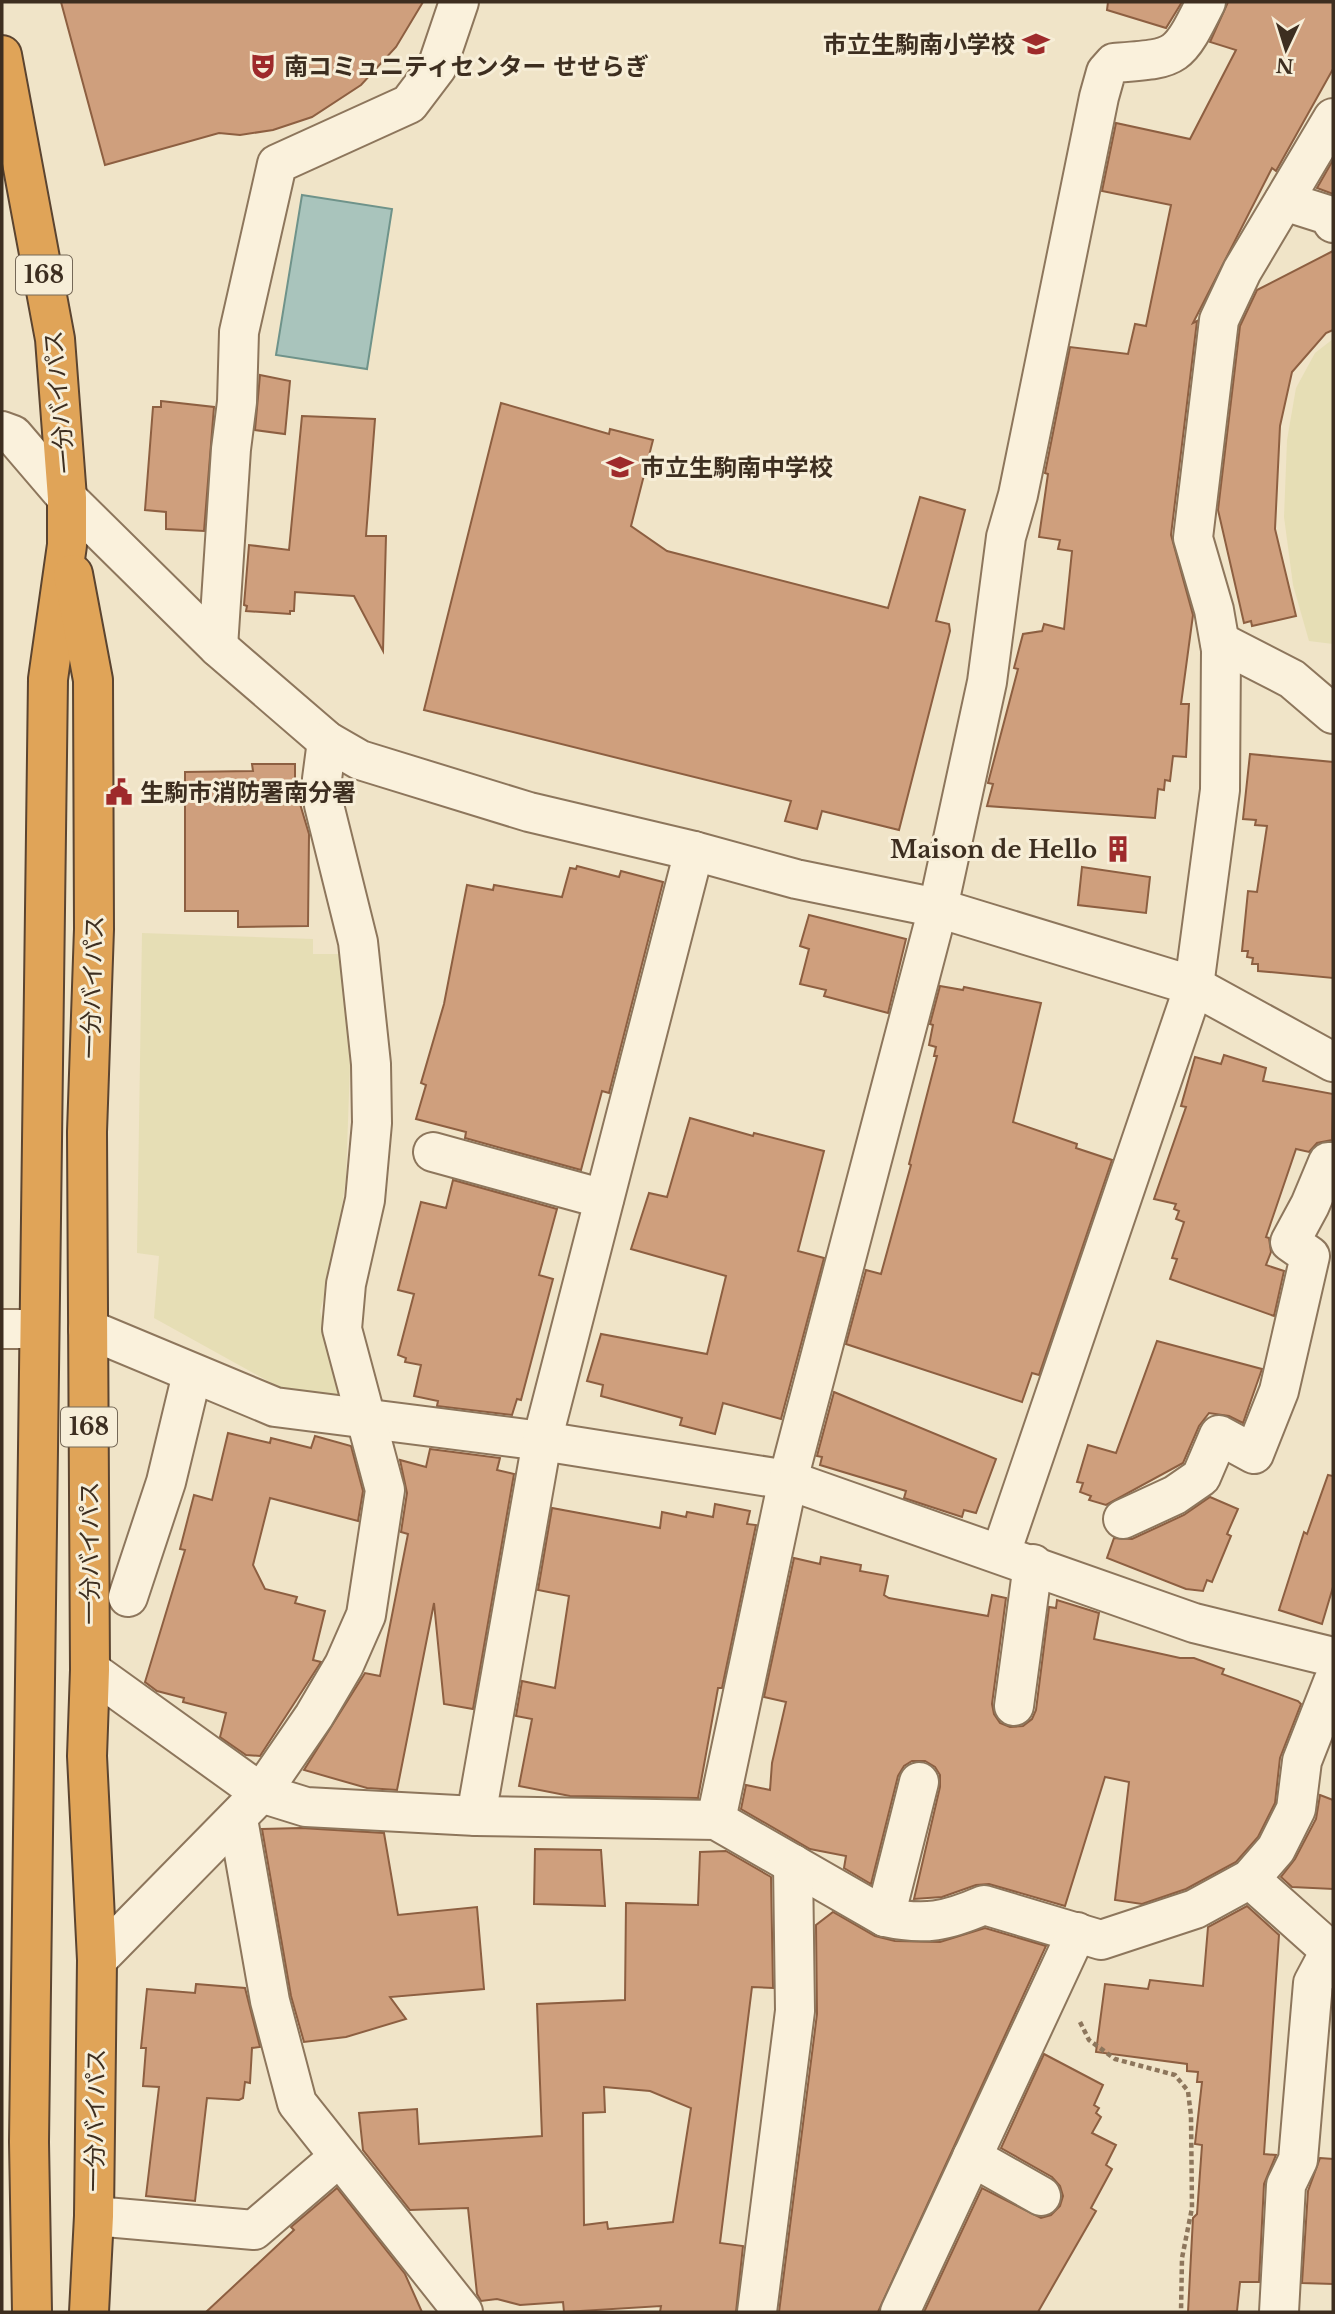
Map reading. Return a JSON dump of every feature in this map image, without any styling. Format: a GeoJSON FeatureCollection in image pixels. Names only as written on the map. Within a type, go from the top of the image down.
{"type":"FeatureCollection","features":[{"type":"Feature","properties":{"kind":"highway","name":"一分バイパス"},"geometry":{"type":"LineString","coordinates":[[2,55],[55,339],[67,498],[67,545],[48,679],[20,1329],[32,2312]]}},
{"type":"Feature","properties":{"kind":"highway","name":"一分バイパス"},"geometry":{"type":"LineString","coordinates":[[67,545],[93,680],[94,929],[87,1132],[90,1670],[86,1756],[97,1960],[94,2216],[89,2312]]}},
{"type":"Feature","properties":{"kind":"street"},"geometry":{"type":"LineString","coordinates":[[218,647],[231,449],[237,402],[239,332],[277,164],[409,104],[437,67],[459,2]]}},
{"type":"Feature","properties":{"kind":"street"},"geometry":{"type":"LineString","coordinates":[[716,1820],[788,1480],[938,908],[987,682],[1006,537],[1018,495],[1106,72],[1114,63],[1167,58],[1187,40],[1206,2]]}},
{"type":"Feature","properties":{"kind":"street"},"geometry":{"type":"LineString","coordinates":[[1014,1706],[1017,1559],[1194,986],[1220,790],[1220,642],[1193,538],[1219,320],[1242,271],[1333,118]]}},
{"type":"Feature","properties":{"kind":"street"},"geometry":{"type":"LineString","coordinates":[[1284,201],[1328,215],[1333,223]]}},
{"type":"Feature","properties":{"kind":"street"},"geometry":{"type":"LineString","coordinates":[[2,431],[13,435],[67,498],[218,647],[327,741],[360,760],[529,812],[694,851],[796,879],[938,908],[1194,986],[1333,1062]]}},
{"type":"Feature","properties":{"kind":"street"},"geometry":{"type":"LineString","coordinates":[[1220,642],[1292,680],[1333,714]]}},
{"type":"Feature","properties":{"kind":"street"},"geometry":{"type":"LineString","coordinates":[[97,1960],[249,1806],[314,1716],[344,1664],[366,1615],[385,1490],[342,1329],[346,1284],[365,1200],[372,1123],[371,1064],[358,942],[324,805],[322,779],[327,741]]}},
{"type":"Feature","properties":{"kind":"street"},"geometry":{"type":"LineString","coordinates":[[476,1816],[542,1441],[694,851]]}},
{"type":"Feature","properties":{"kind":"street"},"geometry":{"type":"LineString","coordinates":[[433,1152],[604,1199]]}},
{"type":"Feature","properties":{"kind":"street"},"geometry":{"type":"LineString","coordinates":[[1123,1519],[1175,1494],[1201,1477],[1219,1435],[1254,1454],[1279,1391],[1310,1256],[1290,1242],[1310,1205],[1328,1162],[1333,1162]]}},
{"type":"Feature","properties":{"kind":"street"},"geometry":{"type":"LineString","coordinates":[[88,1329],[275,1407],[542,1441],[788,1480],[1194,1623],[1333,1657]]}},
{"type":"Feature","properties":{"kind":"street"},"geometry":{"type":"LineString","coordinates":[[128,1597],[166,1482],[192,1374]]}},
{"type":"Feature","properties":{"kind":"street"},"geometry":{"type":"LineString","coordinates":[[90,1670],[249,1806],[476,1816],[716,1820],[885,1917],[909,1922],[948,1921],[984,1905],[1071,1943],[1101,1940],[1195,1909],[1250,1879],[1276,1849],[1296,1810],[1302,1761],[1333,1682]]}},
{"type":"Feature","properties":{"kind":"street"},"geometry":{"type":"LineString","coordinates":[[885,1917],[919,1782]]}},
{"type":"Feature","properties":{"kind":"street"},"geometry":{"type":"LineString","coordinates":[[249,1806],[270,2001],[297,2103],[463,2312]]}},
{"type":"Feature","properties":{"kind":"street"},"geometry":{"type":"LineString","coordinates":[[757,2312],[795,2011],[793,1864]]}},
{"type":"Feature","properties":{"kind":"street"},"geometry":{"type":"LineString","coordinates":[[1250,1879],[1331,1952],[1313,1983],[1298,2160],[1286,2185],[1279,2312]]}},
{"type":"Feature","properties":{"kind":"street"},"geometry":{"type":"LineString","coordinates":[[901,2312],[1071,1943]]}},
{"type":"Feature","properties":{"kind":"street"},"geometry":{"type":"LineString","coordinates":[[94,2216],[254,2230],[339,2157]]}},
{"type":"Feature","properties":{"kind":"street"},"geometry":{"type":"LineString","coordinates":[[972,2157],[1041,2196]]}},
{"type":"Feature","properties":{"kind":"path"},"geometry":{"type":"LineString","coordinates":[[1071,1943],[1076,2014],[1089,2040],[1115,2059],[1175,2075],[1188,2091],[1191,2116],[1192,2208],[1182,2258],[1181,2312]]}},
{"type":"Feature","properties":{"kind":"shaded area"},"geometry":{"type":"Polygon","coordinates":[[[1333,339],[1333,644],[1309,641],[1293,585],[1284,517],[1287,440],[1296,388],[1315,353],[1333,339]]]}},
{"type":"Feature","properties":{"kind":"shaded area"},"geometry":{"type":"Polygon","coordinates":[[[142,933],[313,939],[313,954],[342,954],[350,1065],[346,1178],[334,1260],[320,1311],[344,1399],[295,1396],[154,1318],[159,1256],[137,1253],[142,933]]]}},
{"type":"Feature","properties":{"kind":"water"},"geometry":{"type":"Polygon","coordinates":[[[302,195],[392,209],[367,369],[276,355],[302,195]]]}},
{"type":"Feature","properties":{"kind":"building","name":"南コミュニティセンター せせらぎ"},"geometry":{"type":"Polygon","coordinates":[[[61,2],[423,2],[396,47],[361,85],[312,117],[273,130],[240,135],[219,133],[105,165],[61,2]]]}},
{"type":"Feature","properties":{"kind":"building"},"geometry":{"type":"Polygon","coordinates":[[[1108,2],[1182,2],[1166,28],[1107,10],[1108,2]]]}},
{"type":"Feature","properties":{"kind":"building"},"geometry":{"type":"Polygon","coordinates":[[[1228,2],[1333,2],[1333,69],[1276,171],[1272,168],[1193,323],[1197,321],[1171,535],[1193,615],[1181,704],[1189,704],[1186,757],[1173,756],[1170,781],[1165,780],[1164,790],[1158,789],[1155,818],[987,806],[993,784],[988,783],[1018,669],[1014,668],[1023,634],[1042,631],[1044,624],[1064,629],[1072,551],[1058,549],[1060,540],[1039,537],[1048,474],[1045,473],[1070,347],[1128,354],[1135,324],[1146,326],[1171,205],[1102,191],[1116,123],[1190,139],[1236,50],[1210,42],[1228,2]]]}},
{"type":"Feature","properties":{"kind":"building"},"geometry":{"type":"Polygon","coordinates":[[[1333,160],[1333,194],[1317,188],[1333,160]]]}},
{"type":"Feature","properties":{"kind":"building"},"geometry":{"type":"Polygon","coordinates":[[[1333,251],[1333,330],[1326,333],[1292,372],[1280,426],[1275,529],[1296,616],[1252,626],[1251,621],[1244,623],[1218,510],[1240,326],[1257,290],[1333,251]]]}},
{"type":"Feature","properties":{"kind":"building"},"geometry":{"type":"Polygon","coordinates":[[[260,375],[290,381],[285,434],[255,430],[260,375]]]}},
{"type":"Feature","properties":{"kind":"building"},"geometry":{"type":"Polygon","coordinates":[[[161,401],[214,407],[204,531],[166,529],[166,512],[145,510],[153,407],[161,407],[161,401]]]}},
{"type":"Feature","properties":{"kind":"building"},"geometry":{"type":"Polygon","coordinates":[[[501,403],[609,434],[610,429],[653,440],[631,526],[667,551],[888,608],[920,497],[965,510],[936,621],[949,624],[950,631],[899,830],[822,811],[817,829],[785,821],[791,801],[424,710],[501,403]]]}},
{"type":"Feature","properties":{"kind":"building"},"geometry":{"type":"Polygon","coordinates":[[[302,416],[375,419],[366,536],[386,536],[383,651],[354,596],[295,592],[294,611],[290,611],[290,614],[246,611],[247,606],[244,605],[249,545],[289,550],[302,416]]]}},
{"type":"Feature","properties":{"kind":"building"},"geometry":{"type":"Polygon","coordinates":[[[1250,754],[1333,762],[1333,978],[1258,971],[1258,964],[1252,964],[1253,958],[1247,957],[1248,951],[1242,951],[1248,891],[1257,892],[1267,826],[1255,825],[1256,820],[1243,819],[1250,754]]]}},
{"type":"Feature","properties":{"kind":"building"},"geometry":{"type":"Polygon","coordinates":[[[252,764],[295,764],[295,787],[309,834],[308,926],[238,927],[238,911],[185,911],[185,772],[253,771],[252,764]]]}},
{"type":"Feature","properties":{"kind":"building"},"geometry":{"type":"Polygon","coordinates":[[[577,866],[619,877],[621,871],[663,882],[609,1093],[602,1091],[581,1170],[465,1138],[466,1132],[416,1119],[426,1085],[421,1083],[444,1004],[467,885],[493,890],[494,885],[562,897],[570,868],[576,869],[577,866]]]}},
{"type":"Feature","properties":{"kind":"building"},"geometry":{"type":"Polygon","coordinates":[[[1082,867],[1150,877],[1146,913],[1078,905],[1082,867]]]}},
{"type":"Feature","properties":{"kind":"building"},"geometry":{"type":"Polygon","coordinates":[[[809,915],[906,939],[888,1013],[824,996],[826,990],[800,984],[809,949],[800,946],[809,915]]]}},
{"type":"Feature","properties":{"kind":"building"},"geometry":{"type":"Polygon","coordinates":[[[940,986],[963,990],[964,987],[1041,1003],[1013,1122],[1077,1144],[1076,1148],[1112,1160],[1039,1375],[1032,1373],[1022,1402],[846,1344],[866,1270],[881,1274],[911,1165],[909,1164],[937,1056],[934,1056],[936,1047],[929,1045],[933,1025],[930,1024],[940,986]]]}},
{"type":"Feature","properties":{"kind":"building"},"geometry":{"type":"Polygon","coordinates":[[[1224,1055],[1266,1068],[1263,1081],[1333,1094],[1332,1140],[1317,1143],[1309,1152],[1296,1149],[1266,1237],[1269,1238],[1271,1252],[1266,1265],[1284,1271],[1274,1316],[1170,1279],[1177,1259],[1172,1258],[1184,1222],[1176,1219],[1179,1211],[1174,1209],[1176,1204],[1154,1199],[1186,1107],[1181,1106],[1195,1057],[1221,1064],[1224,1055]]]}},
{"type":"Feature","properties":{"kind":"building"},"geometry":{"type":"Polygon","coordinates":[[[690,1118],[753,1136],[754,1133],[824,1151],[798,1251],[824,1258],[781,1419],[723,1403],[715,1434],[680,1425],[682,1418],[601,1396],[603,1385],[587,1381],[601,1334],[707,1354],[726,1276],[631,1249],[649,1193],[667,1197],[690,1118]]]}},
{"type":"Feature","properties":{"kind":"building"},"geometry":{"type":"Polygon","coordinates":[[[453,1180],[557,1209],[539,1275],[553,1279],[521,1400],[517,1399],[512,1415],[437,1406],[438,1401],[414,1396],[421,1365],[405,1362],[406,1358],[398,1355],[414,1294],[398,1290],[421,1202],[446,1208],[453,1180]]]}},
{"type":"Feature","properties":{"kind":"building"},"geometry":{"type":"Polygon","coordinates":[[[1157,1341],[1262,1369],[1243,1423],[1229,1416],[1209,1413],[1199,1426],[1183,1463],[1106,1505],[1089,1500],[1091,1496],[1080,1492],[1083,1483],[1077,1482],[1088,1445],[1116,1453],[1157,1341]]]}},
{"type":"Feature","properties":{"kind":"building"},"geometry":{"type":"Polygon","coordinates":[[[834,1392],[996,1459],[976,1513],[964,1510],[962,1517],[904,1498],[906,1491],[820,1465],[822,1457],[817,1456],[834,1392]]]}},
{"type":"Feature","properties":{"kind":"building"},"geometry":{"type":"Polygon","coordinates":[[[228,1433],[270,1443],[271,1438],[311,1448],[315,1436],[351,1446],[363,1491],[358,1521],[270,1498],[253,1565],[265,1589],[297,1597],[295,1603],[325,1611],[313,1660],[321,1662],[260,1756],[246,1755],[220,1737],[226,1713],[183,1702],[184,1698],[157,1691],[145,1682],[185,1550],[180,1549],[194,1495],[212,1500],[228,1433]]]}},
{"type":"Feature","properties":{"kind":"building"},"geometry":{"type":"Polygon","coordinates":[[[430,1449],[500,1458],[497,1470],[514,1474],[473,1709],[444,1704],[434,1603],[397,1790],[367,1788],[304,1770],[365,1673],[380,1676],[408,1534],[401,1532],[407,1493],[400,1460],[426,1467],[430,1449]]]}},
{"type":"Feature","properties":{"kind":"building"},"geometry":{"type":"Polygon","coordinates":[[[1328,1475],[1333,1476],[1333,1587],[1322,1624],[1279,1610],[1304,1532],[1307,1534],[1328,1475]]]}},
{"type":"Feature","properties":{"kind":"building"},"geometry":{"type":"Polygon","coordinates":[[[1210,1497],[1238,1509],[1227,1534],[1231,1536],[1212,1582],[1207,1580],[1203,1591],[1186,1589],[1107,1558],[1114,1538],[1132,1539],[1184,1515],[1210,1497]]]}},
{"type":"Feature","properties":{"kind":"building"},"geometry":{"type":"Polygon","coordinates":[[[715,1504],[750,1511],[747,1524],[756,1525],[722,1688],[718,1688],[698,1798],[570,1796],[519,1786],[532,1719],[516,1716],[522,1681],[555,1688],[569,1596],[538,1590],[552,1508],[660,1528],[662,1512],[686,1517],[687,1512],[713,1517],[715,1504]]]}},
{"type":"Feature","properties":{"kind":"building"},"geometry":{"type":"Polygon","coordinates":[[[821,1557],[861,1565],[860,1571],[888,1576],[884,1595],[889,1598],[988,1616],[992,1595],[1006,1598],[992,1704],[1000,1723],[1010,1727],[1023,1726],[1032,1719],[1036,1710],[1049,1607],[1056,1608],[1057,1600],[1099,1613],[1094,1639],[1180,1658],[1194,1658],[1224,1669],[1222,1674],[1298,1701],[1301,1704],[1280,1758],[1275,1803],[1258,1837],[1236,1862],[1186,1889],[1142,1904],[1115,1900],[1129,1782],[1105,1777],[1065,1906],[989,1884],[976,1885],[942,1897],[914,1899],[940,1787],[940,1775],[935,1767],[925,1761],[912,1761],[904,1766],[898,1776],[871,1884],[844,1868],[846,1856],[810,1849],[741,1809],[746,1785],[770,1790],[772,1763],[786,1702],[764,1697],[794,1558],[820,1564],[821,1557]]]}},
{"type":"Feature","properties":{"kind":"building"},"geometry":{"type":"Polygon","coordinates":[[[1320,1795],[1333,1800],[1333,1889],[1292,1887],[1281,1877],[1295,1859],[1316,1819],[1320,1795]]]}},
{"type":"Feature","properties":{"kind":"building"},"geometry":{"type":"Polygon","coordinates":[[[301,1828],[384,1833],[398,1915],[477,1907],[484,1989],[390,1997],[406,2019],[346,2037],[304,2042],[291,1996],[262,1829],[301,1828]]]}},
{"type":"Feature","properties":{"kind":"building"},"geometry":{"type":"Polygon","coordinates":[[[535,1849],[601,1850],[605,1906],[534,1904],[535,1849]]]}},
{"type":"Feature","properties":{"kind":"building"},"geometry":{"type":"Polygon","coordinates":[[[726,1851],[771,1877],[773,1988],[752,1987],[720,2243],[743,2246],[736,2312],[660,2312],[661,2306],[564,2312],[563,2302],[520,2305],[497,2299],[481,2301],[477,2294],[468,2208],[410,2210],[363,2150],[359,2113],[417,2109],[419,2144],[542,2136],[537,2004],[625,2000],[626,1903],[698,1905],[700,1852],[726,1851]],[[604,2087],[605,2112],[583,2113],[584,2225],[607,2222],[608,2229],[673,2222],[691,2108],[650,2091],[604,2087]]]}},
{"type":"Feature","properties":{"kind":"building"},"geometry":{"type":"Polygon","coordinates":[[[1247,1906],[1279,1935],[1264,2154],[1276,2155],[1264,2184],[1259,2282],[1240,2282],[1237,2311],[1188,2312],[1193,2218],[1197,2214],[1202,2145],[1195,2144],[1202,2082],[1197,2082],[1198,2072],[1187,2071],[1187,2064],[1096,2052],[1105,1984],[1148,1989],[1150,1980],[1203,1986],[1208,1927],[1247,1906]]]}},
{"type":"Feature","properties":{"kind":"building"},"geometry":{"type":"Polygon","coordinates":[[[833,1912],[875,1936],[895,1941],[940,1942],[985,1928],[1046,1946],[878,2312],[779,2312],[817,2014],[816,1925],[833,1912]]]}},
{"type":"Feature","properties":{"kind":"building"},"geometry":{"type":"Polygon","coordinates":[[[196,1984],[245,1988],[260,2047],[252,2048],[250,2083],[245,2082],[243,2098],[207,2098],[195,2201],[146,2196],[159,2087],[143,2086],[146,2048],[141,2048],[147,1989],[195,1993],[196,1984]]]}},
{"type":"Feature","properties":{"kind":"building"},"geometry":{"type":"Polygon","coordinates":[[[1044,2054],[1103,2085],[1094,2105],[1099,2108],[1096,2113],[1101,2117],[1092,2133],[1116,2145],[1106,2165],[1112,2169],[1091,2208],[1096,2211],[1038,2312],[924,2312],[982,2188],[1041,2218],[1051,2215],[1060,2206],[1063,2196],[1060,2186],[1052,2177],[1001,2148],[1044,2054]]]}},
{"type":"Feature","properties":{"kind":"building"},"geometry":{"type":"Polygon","coordinates":[[[1320,2158],[1333,2159],[1333,2284],[1302,2283],[1308,2191],[1320,2158]]]}},
{"type":"Feature","properties":{"kind":"building"},"geometry":{"type":"Polygon","coordinates":[[[337,2188],[405,2274],[422,2312],[206,2312],[294,2230],[291,2227],[337,2188]]]}},
{"type":"Feature","properties":{"kind":"place","name":"市立生駒南小学校"},"geometry":{"type":"Point","coordinates":[1036,44]}},
{"type":"Feature","properties":{"kind":"place","name":"南コミュニティセンター せせらぎ"},"geometry":{"type":"Point","coordinates":[263,66]}},
{"type":"Feature","properties":{"kind":"place","name":"市立生駒南中学校"},"geometry":{"type":"Point","coordinates":[620,467]}},
{"type":"Feature","properties":{"kind":"place","name":"生駒市消防署南分署"},"geometry":{"type":"Point","coordinates":[119,792]}},
{"type":"Feature","properties":{"kind":"place","name":"Maison de Hello"},"geometry":{"type":"Point","coordinates":[1118,849]}}]}
